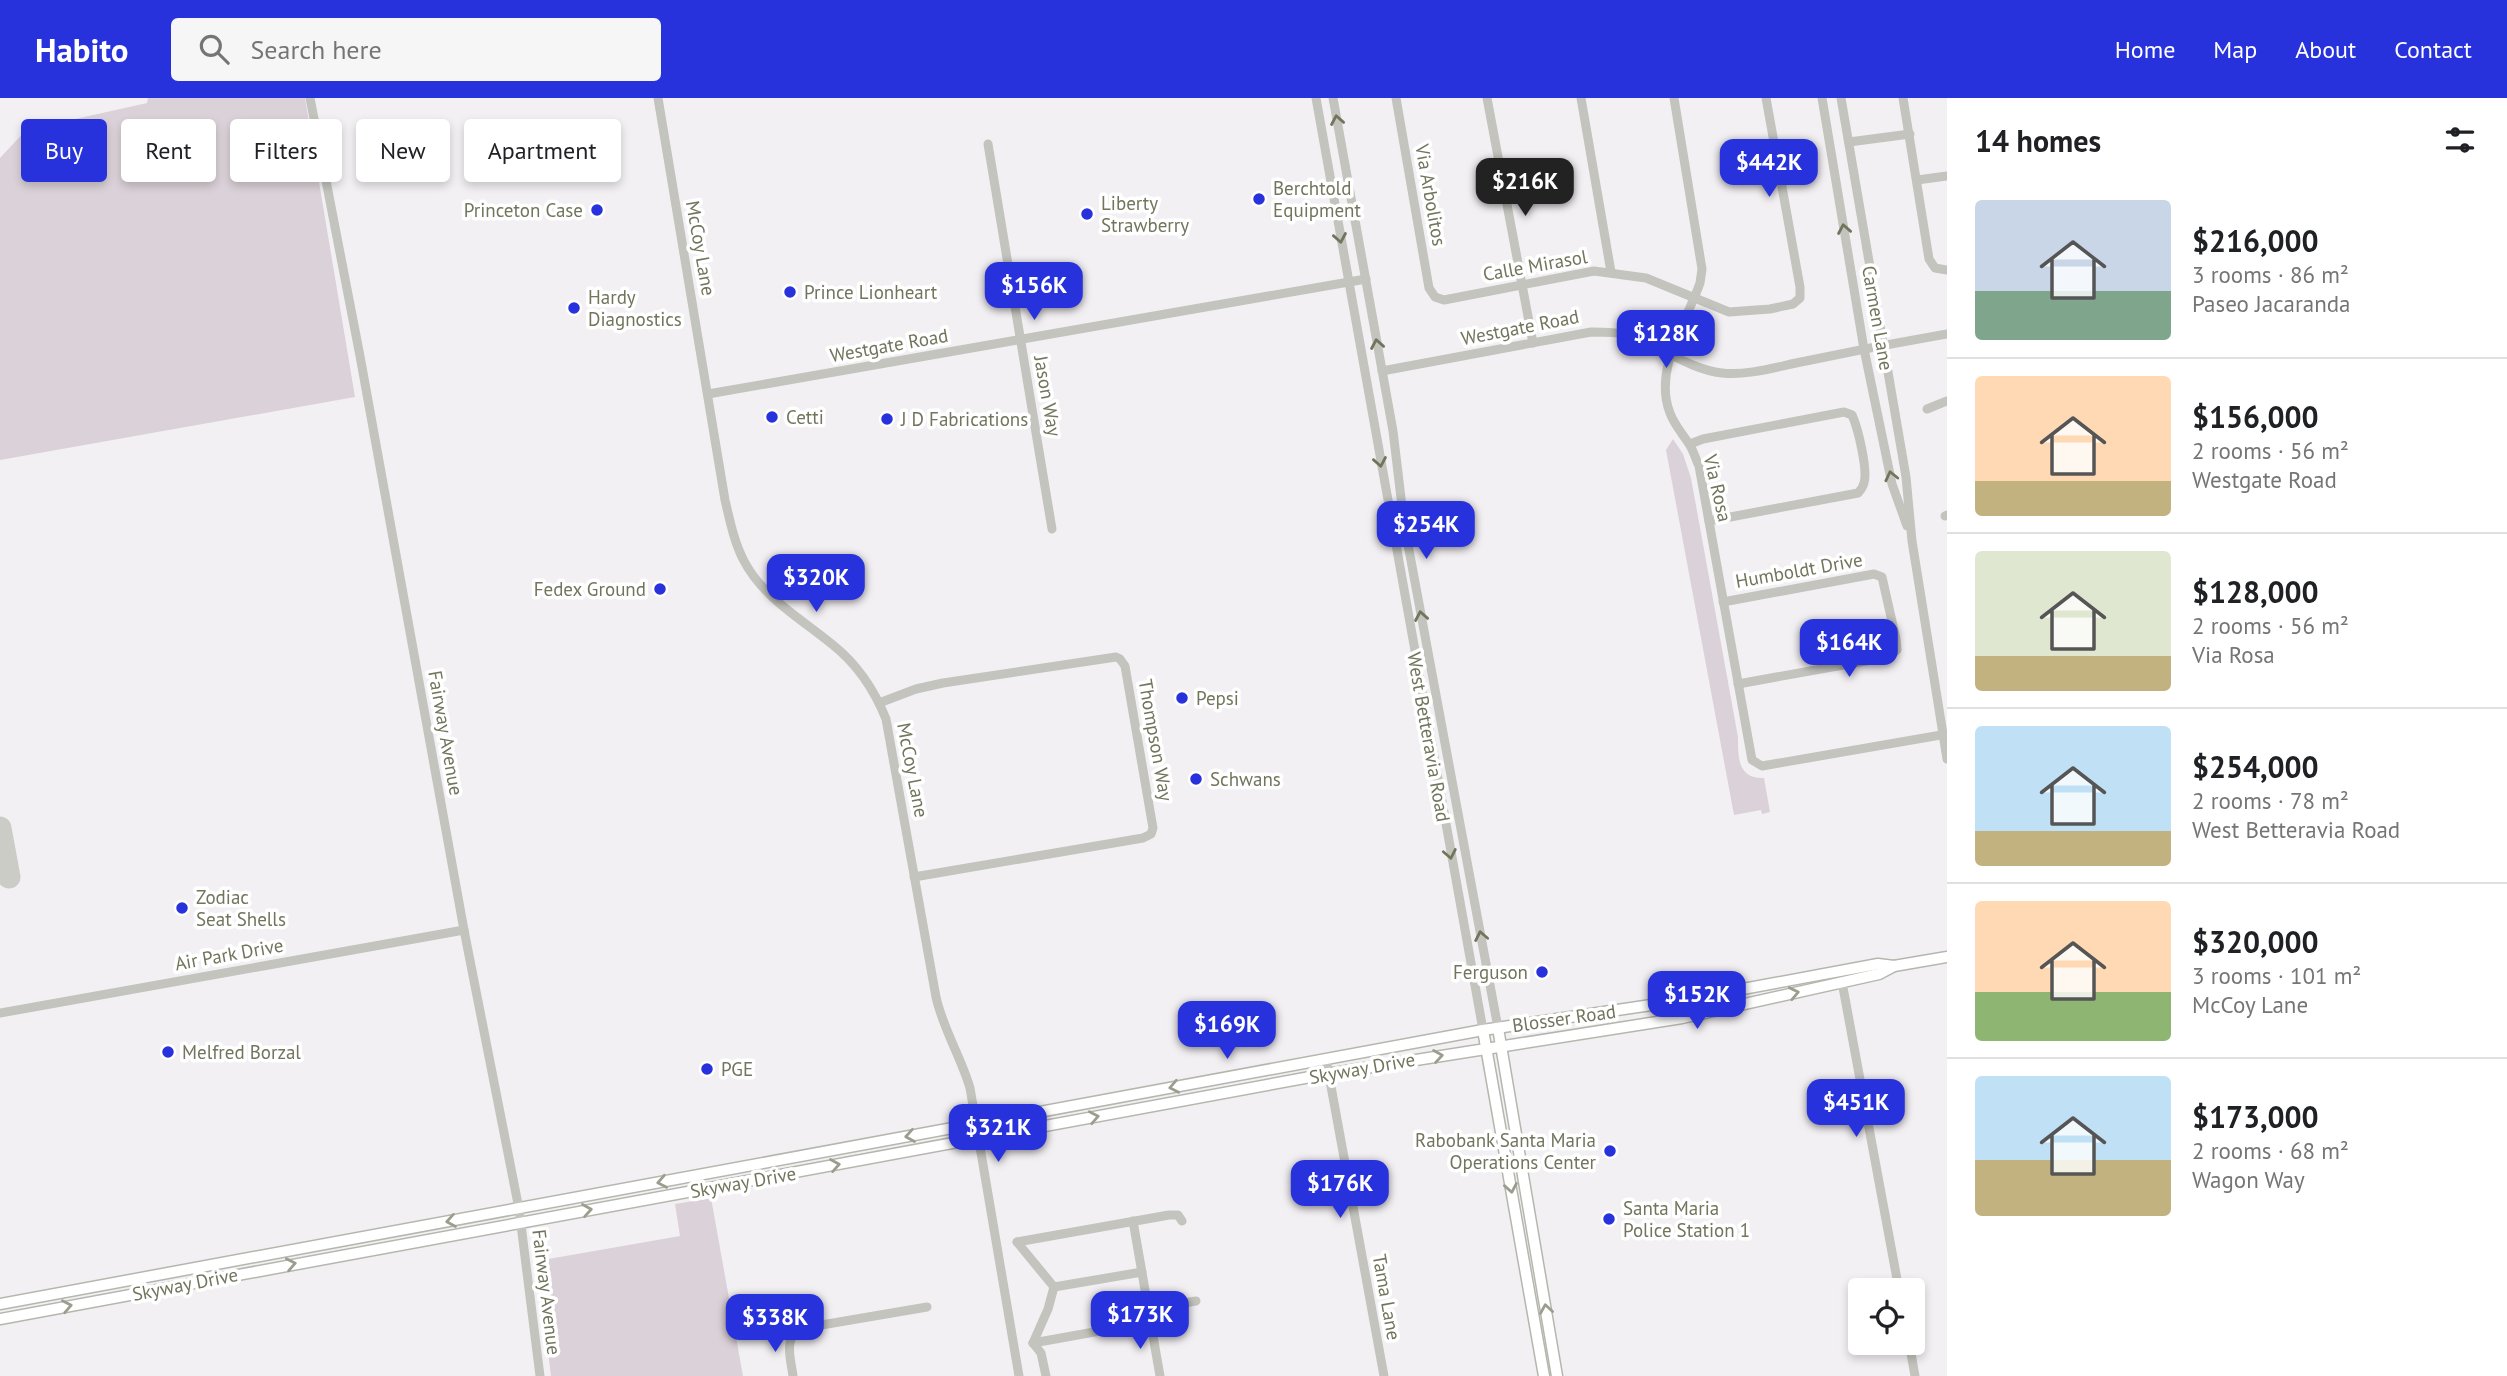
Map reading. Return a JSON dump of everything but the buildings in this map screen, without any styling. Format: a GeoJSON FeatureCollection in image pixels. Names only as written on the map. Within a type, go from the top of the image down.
{"type":"FeatureCollection","features":[{"type":"Feature","properties":{"kind":"main road","name":"Blosser Road"},"geometry":{"type":"LineString","coordinates":[[1483,1030],[1678,1001],[1878,964],[1894,966],[1947,957]]}},
{"type":"Feature","properties":{"kind":"main road","name":"Blosser Road"},"geometry":{"type":"LineString","coordinates":[[1486,1048],[1682,1018],[1879,974],[1894,966]]}},
{"type":"Feature","properties":{"kind":"main road","name":"West Betteravia Road"},"geometry":{"type":"LineString","coordinates":[[1498,1028],[1558,1376]]}},
{"type":"Feature","properties":{"kind":"main road","name":"West Betteravia Road"},"geometry":{"type":"LineString","coordinates":[[1483,1030],[1544,1376]]}},
{"type":"Feature","properties":{"kind":"main road","name":"Skyway Drive"},"geometry":{"type":"LineString","coordinates":[[0,1304],[1483,1030]]}},
{"type":"Feature","properties":{"kind":"main road","name":"Skyway Drive"},"geometry":{"type":"LineString","coordinates":[[0,1319],[1329,1074],[1486,1048]]}},
{"type":"Feature","properties":{"kind":"street","name":"Fairway Avenue"},"geometry":{"type":"LineString","coordinates":[[310,98],[360,356],[464,930],[519,1209],[540,1376]]}},
{"type":"Feature","properties":{"kind":"street","name":"McCoy Lane"},"geometry":{"type":"LineString","coordinates":[[658,98],[727,511],[745,562],[772,597],[844,654],[862,674],[879,703],[891,739],[941,1021],[963,1066],[977,1124],[1019,1376]]}},
{"type":"Feature","properties":{"kind":"street","name":"West Betteravia Road"},"geometry":{"type":"LineString","coordinates":[[1316,98],[1483,1030]]}},
{"type":"Feature","properties":{"kind":"street","name":"West Betteravia Road"},"geometry":{"type":"LineString","coordinates":[[1333,98],[1393,431],[1404,523],[1498,1028]]}},
{"type":"Feature","properties":{"kind":"street","name":"Via Arbolitos"},"geometry":{"type":"LineString","coordinates":[[1396,98],[1429,288],[1435,297]]}},
{"type":"Feature","properties":{"kind":"street"},"geometry":{"type":"LineString","coordinates":[[1487,98],[1533,343]]}},
{"type":"Feature","properties":{"kind":"street"},"geometry":{"type":"LineString","coordinates":[[1581,98],[1611,272]]}},
{"type":"Feature","properties":{"kind":"street","name":"Via Rosa"},"geometry":{"type":"LineString","coordinates":[[1674,98],[1702,269],[1695,298],[1671,355],[1665,385],[1666,401],[1671,416],[1690,444],[1699,466],[1752,760],[1762,766],[1945,734]]}},
{"type":"Feature","properties":{"kind":"street","name":"Calle Mirasol"},"geometry":{"type":"LineString","coordinates":[[1435,297],[1444,300],[1594,271],[1646,278],[1729,312],[1747,312],[1793,304],[1800,298],[1800,287],[1766,98]]}},
{"type":"Feature","properties":{"kind":"street","name":"Carmen Lane"},"geometry":{"type":"LineString","coordinates":[[1822,98],[1864,349],[1892,484],[1912,541]]}},
{"type":"Feature","properties":{"kind":"street","name":"Carmen Lane"},"geometry":{"type":"LineString","coordinates":[[1841,98],[1906,477],[1912,541],[1947,759]]}},
{"type":"Feature","properties":{"kind":"street"},"geometry":{"type":"LineString","coordinates":[[1903,98],[1929,258],[1936,268],[1947,270]]}},
{"type":"Feature","properties":{"kind":"street"},"geometry":{"type":"LineString","coordinates":[[1849,142],[1910,134]]}},
{"type":"Feature","properties":{"kind":"street","name":"Jason Way"},"geometry":{"type":"LineString","coordinates":[[988,144],[1052,529]]}},
{"type":"Feature","properties":{"kind":"street"},"geometry":{"type":"LineString","coordinates":[[1917,180],[1947,176]]}},
{"type":"Feature","properties":{"kind":"street","name":"Westgate Road"},"geometry":{"type":"LineString","coordinates":[[708,394],[1366,279]]}},
{"type":"Feature","properties":{"kind":"street","name":"Westgate Road"},"geometry":{"type":"LineString","coordinates":[[1382,371],[1591,332],[1613,332],[1631,336],[1689,365],[1723,373],[1752,371],[1947,334]]}},
{"type":"Feature","properties":{"kind":"street"},"geometry":{"type":"LineString","coordinates":[[1927,408],[1947,401]]}},
{"type":"Feature","properties":{"kind":"street"},"geometry":{"type":"LineString","coordinates":[[1690,444],[1703,439],[1844,412],[1852,415],[1857,424],[1866,474],[1864,485],[1858,493],[1709,521]]}},
{"type":"Feature","properties":{"kind":"street","name":"Humboldt Drive"},"geometry":{"type":"LineString","coordinates":[[1723,602],[1874,574],[1882,577],[1891,617],[1896,650],[1888,657],[1738,684]]}},
{"type":"Feature","properties":{"kind":"street","name":"Thompson Way"},"geometry":{"type":"LineString","coordinates":[[879,703],[916,689],[943,683],[1115,657],[1125,666],[1153,828],[1151,834],[1143,838],[914,877]]}},
{"type":"Feature","properties":{"kind":"street","name":"Air Park Drive"},"geometry":{"type":"LineString","coordinates":[[0,1013],[464,930]]}},
{"type":"Feature","properties":{"kind":"street"},"geometry":{"type":"LineString","coordinates":[[1842,982],[1897,1278]]}},
{"type":"Feature","properties":{"kind":"street","name":"Tama Lane"},"geometry":{"type":"LineString","coordinates":[[1326,1059],[1384,1376]]}},
{"type":"Feature","properties":{"kind":"street"},"geometry":{"type":"LineString","coordinates":[[1054,1287],[1017,1242],[1174,1214],[1181,1217],[1182,1221]]}},
{"type":"Feature","properties":{"kind":"street"},"geometry":{"type":"LineString","coordinates":[[1133,1221],[1160,1375],[1147,1376]]}},
{"type":"Feature","properties":{"kind":"street"},"geometry":{"type":"LineString","coordinates":[[1054,1287],[1142,1272]]}},
{"type":"Feature","properties":{"kind":"street"},"geometry":{"type":"LineString","coordinates":[[1033,1343],[1048,1310],[1054,1287]]}},
{"type":"Feature","properties":{"kind":"street"},"geometry":{"type":"LineString","coordinates":[[1148,1309],[1196,1301]]}},
{"type":"Feature","properties":{"kind":"street"},"geometry":{"type":"LineString","coordinates":[[793,1376],[789,1351],[792,1334],[798,1329],[928,1307]]}},
{"type":"Feature","properties":{"kind":"street"},"geometry":{"type":"LineString","coordinates":[[1033,1343],[1150,1322]]}},
{"type":"Feature","properties":{"kind":"street"},"geometry":{"type":"LineString","coordinates":[[1033,1343],[1041,1353],[1046,1376]]}},
{"type":"Feature","properties":{"kind":"street"},"geometry":{"type":"LineString","coordinates":[[1911,1355],[1915,1376]]}},
{"type":"Feature","properties":{"kind":"shaded area"},"geometry":{"type":"Polygon","coordinates":[[[148,98],[305,98],[309,119],[230,119],[230,182],[319,182],[355,397],[0,460],[0,158],[21,135],[21,182],[107,182],[107,119],[75,119],[147,103],[148,98]]]}},
{"type":"Feature","properties":{"kind":"shaded area"},"geometry":{"type":"Polygon","coordinates":[[[1673,439],[1683,454],[1691,478],[1738,737],[1739,759],[1744,771],[1749,775],[1764,778],[1770,812],[1762,814],[1761,810],[1734,815],[1666,450],[1673,439]]]}},
{"type":"Feature","properties":{"kind":"shaded area"},"geometry":{"type":"Polygon","coordinates":[[[711,1198],[743,1376],[551,1376],[537,1261],[680,1236],[675,1204],[711,1198]]]}},
{"type":"Feature","properties":{"kind":"taxiway"},"geometry":{"type":"LineString","coordinates":[[0,828],[9,877]]}},
{"type":"Feature","properties":{"kind":"place","name":"Berchtold Equipment"},"geometry":{"type":"Point","coordinates":[1259,199]}},
{"type":"Feature","properties":{"kind":"place","name":"Princeton Case"},"geometry":{"type":"Point","coordinates":[597,210]}},
{"type":"Feature","properties":{"kind":"place","name":"Liberty Strawberry"},"geometry":{"type":"Point","coordinates":[1087,214]}},
{"type":"Feature","properties":{"kind":"place","name":"Prince Lionheart"},"geometry":{"type":"Point","coordinates":[790,292]}},
{"type":"Feature","properties":{"kind":"place","name":"Hardy Diagnostics"},"geometry":{"type":"Point","coordinates":[574,308]}},
{"type":"Feature","properties":{"kind":"place","name":"Cetti"},"geometry":{"type":"Point","coordinates":[772,417]}},
{"type":"Feature","properties":{"kind":"place","name":"J D Fabrications"},"geometry":{"type":"Point","coordinates":[887,419]}},
{"type":"Feature","properties":{"kind":"place","name":"Fedex Ground"},"geometry":{"type":"Point","coordinates":[660,589]}},
{"type":"Feature","properties":{"kind":"place","name":"Pepsi"},"geometry":{"type":"Point","coordinates":[1182,698]}},
{"type":"Feature","properties":{"kind":"place","name":"Schwans"},"geometry":{"type":"Point","coordinates":[1196,779]}},
{"type":"Feature","properties":{"kind":"place","name":"Zodiac Seat Shells"},"geometry":{"type":"Point","coordinates":[182,908]}},
{"type":"Feature","properties":{"kind":"place","name":"Ferguson"},"geometry":{"type":"Point","coordinates":[1542,972]}},
{"type":"Feature","properties":{"kind":"place","name":"Melfred Borzal"},"geometry":{"type":"Point","coordinates":[168,1052]}},
{"type":"Feature","properties":{"kind":"place","name":"PGE"},"geometry":{"type":"Point","coordinates":[707,1069]}},
{"type":"Feature","properties":{"kind":"place","name":"Rabobank Santa Maria Operations Center"},"geometry":{"type":"Point","coordinates":[1610,1151]}},
{"type":"Feature","properties":{"kind":"place","name":"Santa Maria Police Station 1"},"geometry":{"type":"Point","coordinates":[1609,1219]}}]}
